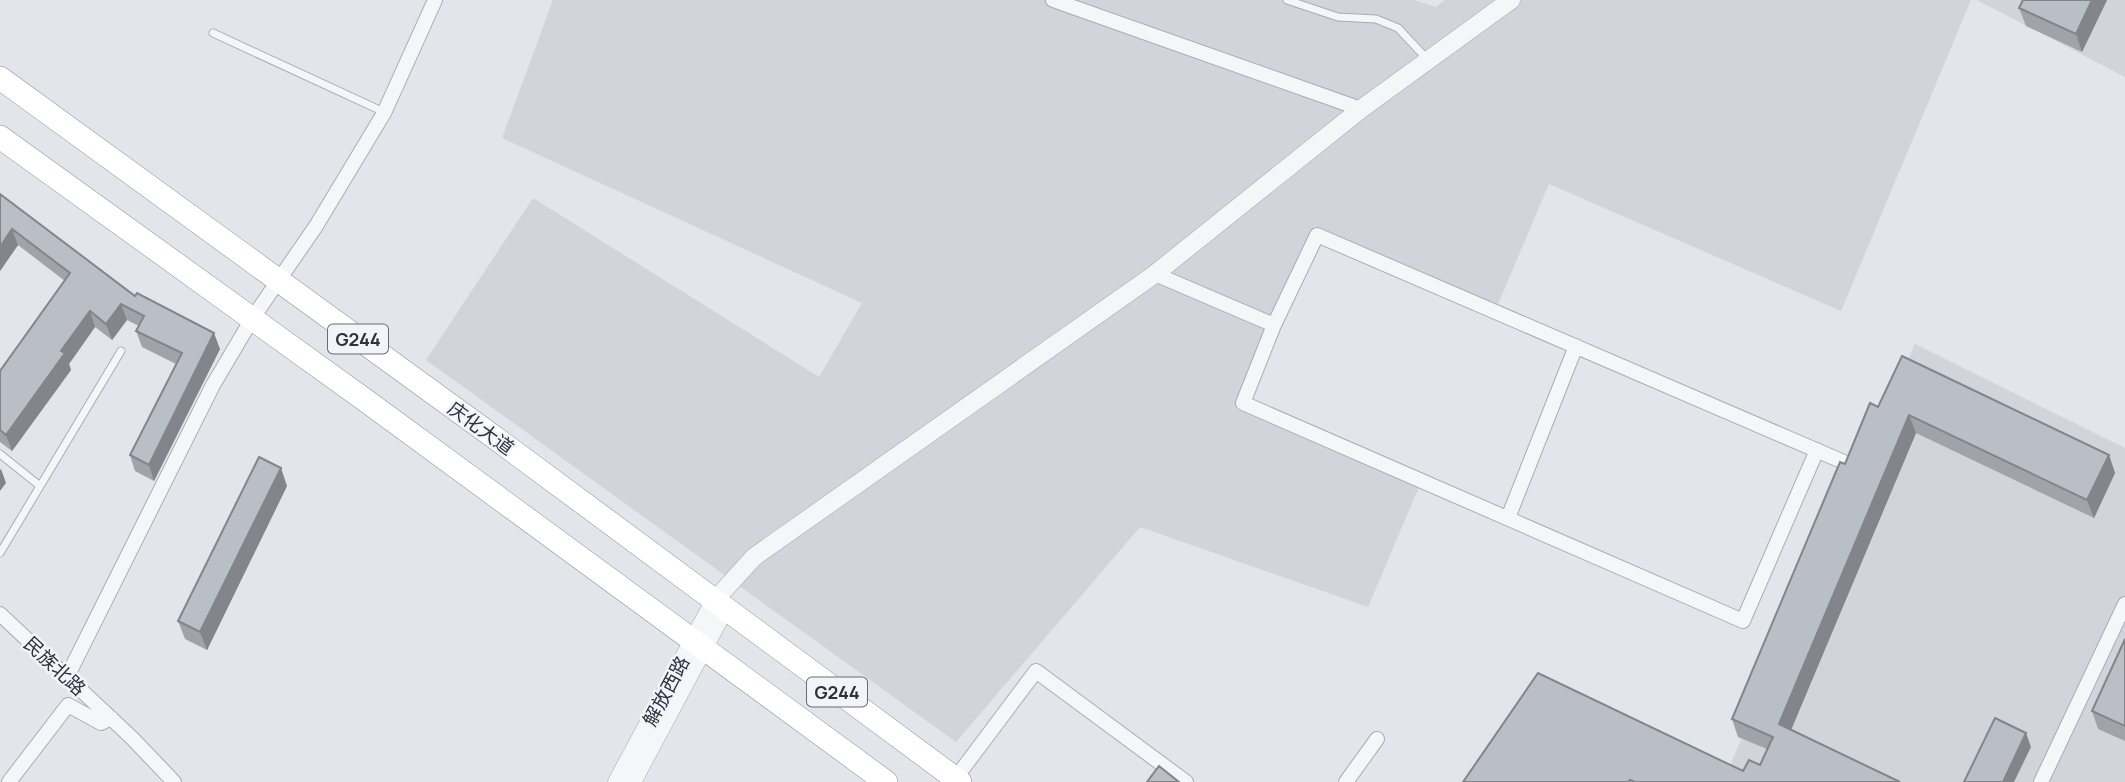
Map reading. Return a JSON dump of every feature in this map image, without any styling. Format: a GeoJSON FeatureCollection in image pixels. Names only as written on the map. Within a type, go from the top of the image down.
{"type":"FeatureCollection","features":[{"type":"Feature","properties":{"kind":"highway","name":"庆化大道"},"geometry":{"type":"LineString","coordinates":[[0,78],[958,780]]}},
{"type":"Feature","properties":{"kind":"highway","name":"G244"},"geometry":{"type":"LineString","coordinates":[[0,137],[886,782]]}},
{"type":"Feature","properties":{"kind":"street"},"geometry":{"type":"LineString","coordinates":[[67,677],[213,386],[252,319],[316,226],[384,113],[435,0]]}},
{"type":"Feature","properties":{"kind":"street"},"geometry":{"type":"LineString","coordinates":[[1053,0],[1361,110]]}},
{"type":"Feature","properties":{"kind":"street","name":"解放西路"},"geometry":{"type":"LineString","coordinates":[[632,782],[720,604],[754,557],[1155,274],[1361,110],[1511,0]]}},
{"type":"Feature","properties":{"kind":"street"},"geometry":{"type":"LineString","coordinates":[[1817,450],[1743,621],[1242,403],[1274,325],[1317,235],[1576,346],[1817,450],[1846,463]]}},
{"type":"Feature","properties":{"kind":"street"},"geometry":{"type":"LineString","coordinates":[[1155,274],[1274,325]]}},
{"type":"Feature","properties":{"kind":"street"},"geometry":{"type":"LineString","coordinates":[[1508,519],[1576,346]]}},
{"type":"Feature","properties":{"kind":"street"},"geometry":{"type":"LineString","coordinates":[[2041,782],[2121,623],[2125,604]]}},
{"type":"Feature","properties":{"kind":"street","name":"民族北路"},"geometry":{"type":"LineString","coordinates":[[0,614],[107,719]]}},
{"type":"Feature","properties":{"kind":"street","name":"民族北路"},"geometry":{"type":"LineString","coordinates":[[0,625],[107,719]]}},
{"type":"Feature","properties":{"kind":"street","name":"解放西路"},"geometry":{"type":"LineString","coordinates":[[617,782],[699,644]]}},
{"type":"Feature","properties":{"kind":"street"},"geometry":{"type":"LineString","coordinates":[[958,780],[1036,671],[1186,782]]}},
{"type":"Feature","properties":{"kind":"street"},"geometry":{"type":"LineString","coordinates":[[9,782],[68,705],[100,723],[107,719],[174,782]]}},
{"type":"Feature","properties":{"kind":"street"},"geometry":{"type":"LineString","coordinates":[[1346,782],[1377,739]]}},
{"type":"Feature","properties":{"kind":"lane"},"geometry":{"type":"LineString","coordinates":[[1287,0],[1338,17],[1377,19],[1398,29],[1428,60]]}},
{"type":"Feature","properties":{"kind":"lane"},"geometry":{"type":"LineString","coordinates":[[212,33],[384,113]]}},
{"type":"Feature","properties":{"kind":"lane"},"geometry":{"type":"LineString","coordinates":[[0,553],[121,351]]}},
{"type":"Feature","properties":{"kind":"lane"},"geometry":{"type":"LineString","coordinates":[[0,454],[40,486]]}},
{"type":"Feature","properties":{"kind":"shaded area"},"geometry":{"type":"Polygon","coordinates":[[[553,0],[1414,0],[1436,7],[1445,0],[1971,0],[1841,311],[1549,184],[1498,304],[1314,226],[1236,409],[1419,487],[1368,607],[1140,527],[956,742],[426,360],[533,198],[819,377],[862,303],[502,138],[553,0]]]}},
{"type":"Feature","properties":{"kind":"shaded area"},"geometry":{"type":"Polygon","coordinates":[[[1977,0],[2125,0],[2125,77],[1977,0]]]}},
{"type":"Feature","properties":{"kind":"shaded area"},"geometry":{"type":"Polygon","coordinates":[[[1915,344],[2125,448],[2125,782],[1470,782],[1546,685],[1730,765],[1915,344]]]}},
{"type":"Feature","properties":{"kind":"building"},"geometry":{"type":"Polygon","coordinates":[[[2023,0],[2092,0],[2076,34],[2019,8],[2023,0]]]}},
{"type":"Feature","properties":{"kind":"building"},"geometry":{"type":"Polygon","coordinates":[[[0,194],[135,296],[137,293],[214,333],[149,465],[130,455],[182,353],[136,331],[144,316],[121,304],[106,324],[90,311],[61,351],[65,353],[6,435],[0,430],[0,371],[70,273],[12,229],[0,247],[0,194]]]}},
{"type":"Feature","properties":{"kind":"building"},"geometry":{"type":"Polygon","coordinates":[[[1902,356],[2109,455],[2087,500],[1909,415],[1779,724],[1900,782],[1463,782],[1538,673],[1743,771],[1749,760],[1760,765],[1773,737],[1732,719],[1840,462],[1845,464],[1870,403],[1878,407],[1902,356]]]}},
{"type":"Feature","properties":{"kind":"building"},"geometry":{"type":"Polygon","coordinates":[[[259,457],[281,468],[200,632],[178,621],[259,457]]]}},
{"type":"Feature","properties":{"kind":"building"},"geometry":{"type":"Polygon","coordinates":[[[2125,639],[2125,726],[2092,711],[2125,639]]]}},
{"type":"Feature","properties":{"kind":"building"},"geometry":{"type":"Polygon","coordinates":[[[1995,718],[2026,733],[2003,782],[1964,782],[1995,718]]]}},
{"type":"Feature","properties":{"kind":"building"},"geometry":{"type":"Polygon","coordinates":[[[1159,766],[1179,782],[1147,782],[1159,766]]]}}]}
